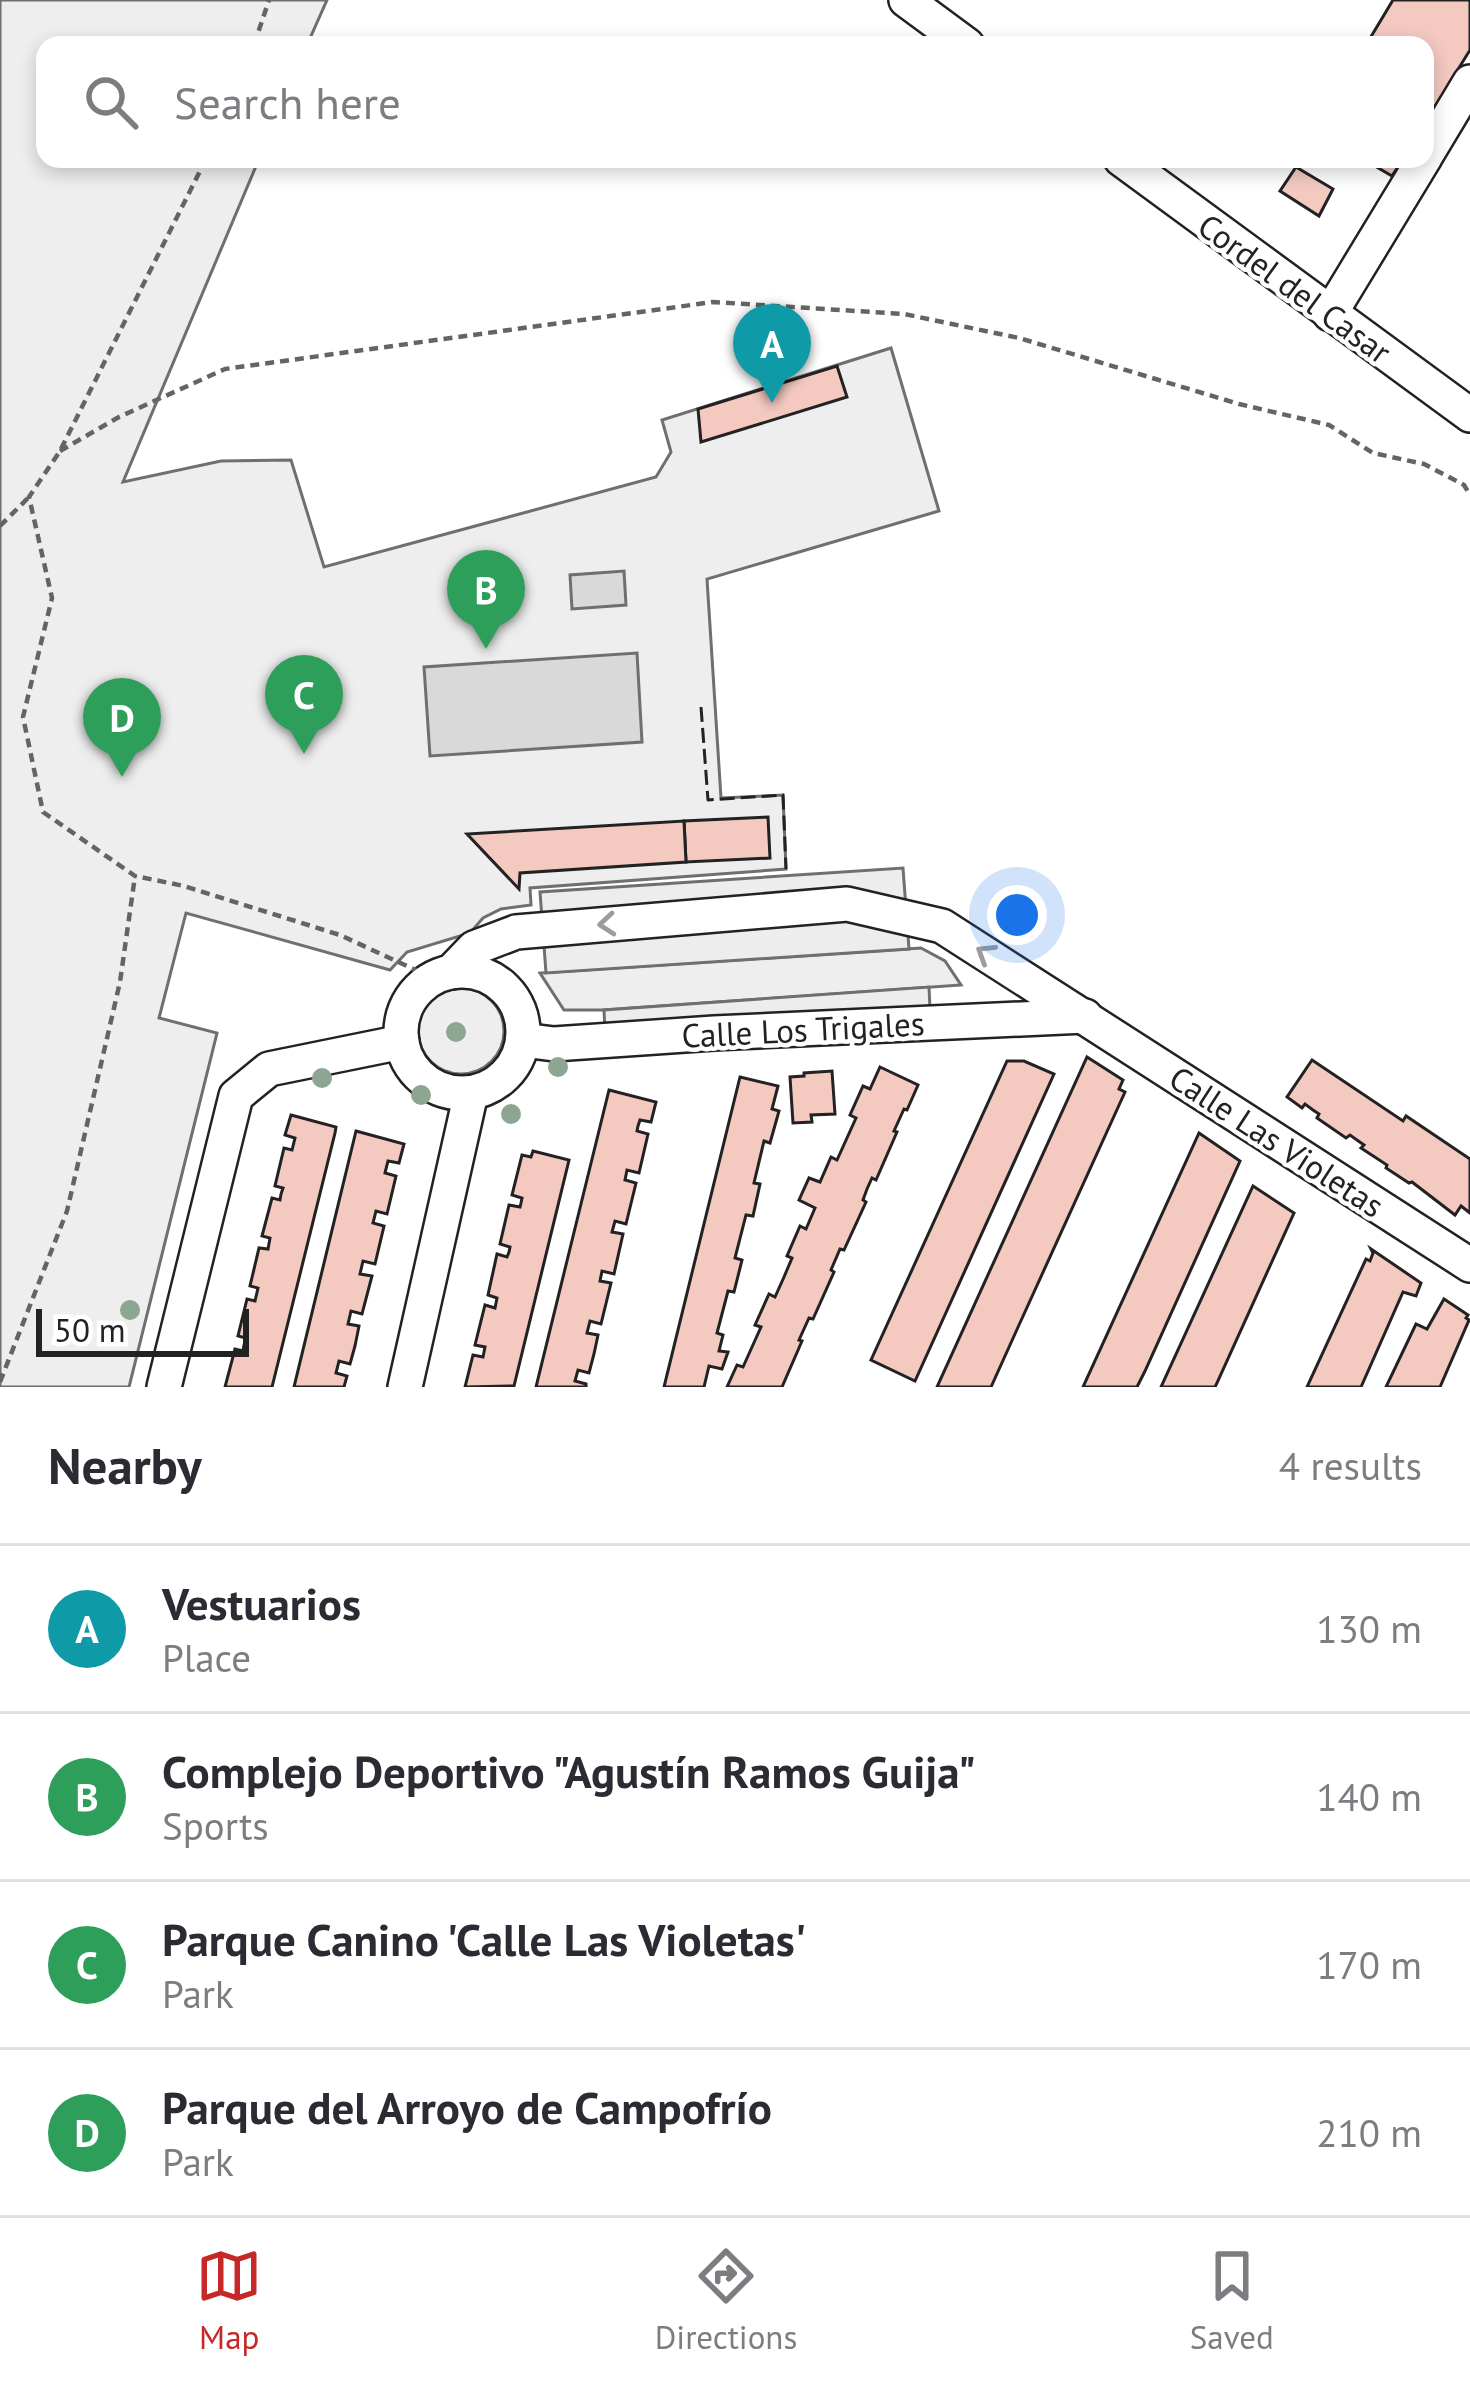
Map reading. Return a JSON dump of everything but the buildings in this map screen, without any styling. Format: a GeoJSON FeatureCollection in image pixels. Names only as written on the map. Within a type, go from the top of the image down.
{"type":"FeatureCollection","features":[{"type":"Feature","properties":{"kind":"street"},"geometry":{"type":"LineString","coordinates":[[906,0],[955,36]]}},
{"type":"Feature","properties":{"kind":"street"},"geometry":{"type":"LineString","coordinates":[[1434,141],[1470,82]]}},
{"type":"Feature","properties":{"kind":"street","name":"Cordel del Casar"},"geometry":{"type":"LineString","coordinates":[[1132,168],[1470,415]]}},
{"type":"Feature","properties":{"kind":"street"},"geometry":{"type":"LineString","coordinates":[[1330,314],[1418,168]]}},
{"type":"Feature","properties":{"kind":"street","name":"Calle Las Violetas"},"geometry":{"type":"LineString","coordinates":[[442,975],[474,948],[516,932],[847,904],[942,926],[1470,1265]]}},
{"type":"Feature","properties":{"kind":"street"},"geometry":{"type":"LineString","coordinates":[[470,972],[488,977],[516,1003],[523,1040],[506,1075],[490,1087],[452,1092],[434,1087],[419,1075],[401,1042],[401,1023],[418,990],[442,975],[470,972]]}},
{"type":"Feature","properties":{"kind":"street","name":"Calle Los Trigales"},"geometry":{"type":"LineString","coordinates":[[523,1040],[554,1044],[1084,1016]]}},
{"type":"Feature","properties":{"kind":"street"},"geometry":{"type":"LineString","coordinates":[[164,1387],[236,1096],[268,1070],[401,1042]]}},
{"type":"Feature","properties":{"kind":"street"},"geometry":{"type":"LineString","coordinates":[[405,1387],[471,1093]]}},
{"type":"Feature","properties":{"kind":"path"},"geometry":{"type":"LineString","coordinates":[[257,36],[269,0]]}},
{"type":"Feature","properties":{"kind":"path"},"geometry":{"type":"LineString","coordinates":[[0,526],[29,497],[60,451],[202,168]]}},
{"type":"Feature","properties":{"kind":"path"},"geometry":{"type":"LineString","coordinates":[[60,451],[119,416],[225,369],[713,302],[904,314],[1018,338],[1239,404],[1329,424],[1373,453],[1424,464],[1464,484],[1470,495]]}},
{"type":"Feature","properties":{"kind":"path"},"geometry":{"type":"LineString","coordinates":[[29,497],[52,598],[23,716],[43,812],[135,876],[184,886],[340,935],[442,975]]}},
{"type":"Feature","properties":{"kind":"path"},"geometry":{"type":"LineString","coordinates":[[0,1382],[67,1211],[120,982],[135,876]]}},
{"type":"Feature","properties":{"kind":"shaded area"},"geometry":{"type":"Polygon","coordinates":[[[0,0],[327,0],[311,36],[36,36],[36,168],[255,168],[123,482],[221,461],[291,460],[324,567],[656,477],[671,452],[662,420],[891,348],[939,511],[707,579],[721,798],[783,795],[786,869],[530,888],[531,905],[501,909],[483,918],[470,933],[407,952],[390,970],[186,913],[159,1018],[217,1033],[129,1387],[0,1387],[0,0]]]}},
{"type":"Feature","properties":{"kind":"shaded area"},"geometry":{"type":"Polygon","coordinates":[[[624,571],[626,605],[572,609],[570,575],[624,571]]]}},
{"type":"Feature","properties":{"kind":"shaded area"},"geometry":{"type":"Polygon","coordinates":[[[637,653],[642,742],[430,756],[424,667],[637,653]]]}},
{"type":"Feature","properties":{"kind":"shaded area"},"geometry":{"type":"Polygon","coordinates":[[[903,868],[909,949],[546,973],[540,892],[903,868]]]}},
{"type":"Feature","properties":{"kind":"shaded area"},"geometry":{"type":"Polygon","coordinates":[[[921,948],[945,961],[961,985],[564,1010],[540,973],[921,948]]]}},
{"type":"Feature","properties":{"kind":"shaded area"},"geometry":{"type":"Polygon","coordinates":[[[929,987],[930,1008],[605,1032],[604,1010],[929,987]]]}},
{"type":"Feature","properties":{"kind":"shaded area"},"geometry":{"type":"Polygon","coordinates":[[[461,988],[477,991],[491,1001],[501,1015],[501,1047],[491,1061],[477,1071],[461,1074],[445,1071],[431,1061],[421,1047],[418,1031],[421,1015],[431,1001],[445,991],[461,988]]]}},
{"type":"Feature","properties":{"kind":"fence"},"geometry":{"type":"LineString","coordinates":[[701,707],[708,800],[783,795],[786,869]]}},
{"type":"Feature","properties":{"kind":"place","name":"Vestuarios"},"geometry":{"type":"Point","coordinates":[772,403]}},
{"type":"Feature","properties":{"kind":"place","name":"Complejo Deportivo \"Agustín Ramos Guija\""},"geometry":{"type":"Point","coordinates":[486,649]}},
{"type":"Feature","properties":{"kind":"place","name":"Parque Canino 'Calle Las Violetas'"},"geometry":{"type":"Point","coordinates":[304,754]}},
{"type":"Feature","properties":{"kind":"place","name":"Parque del Arroyo de Campofrío"},"geometry":{"type":"Point","coordinates":[122,777]}}]}
